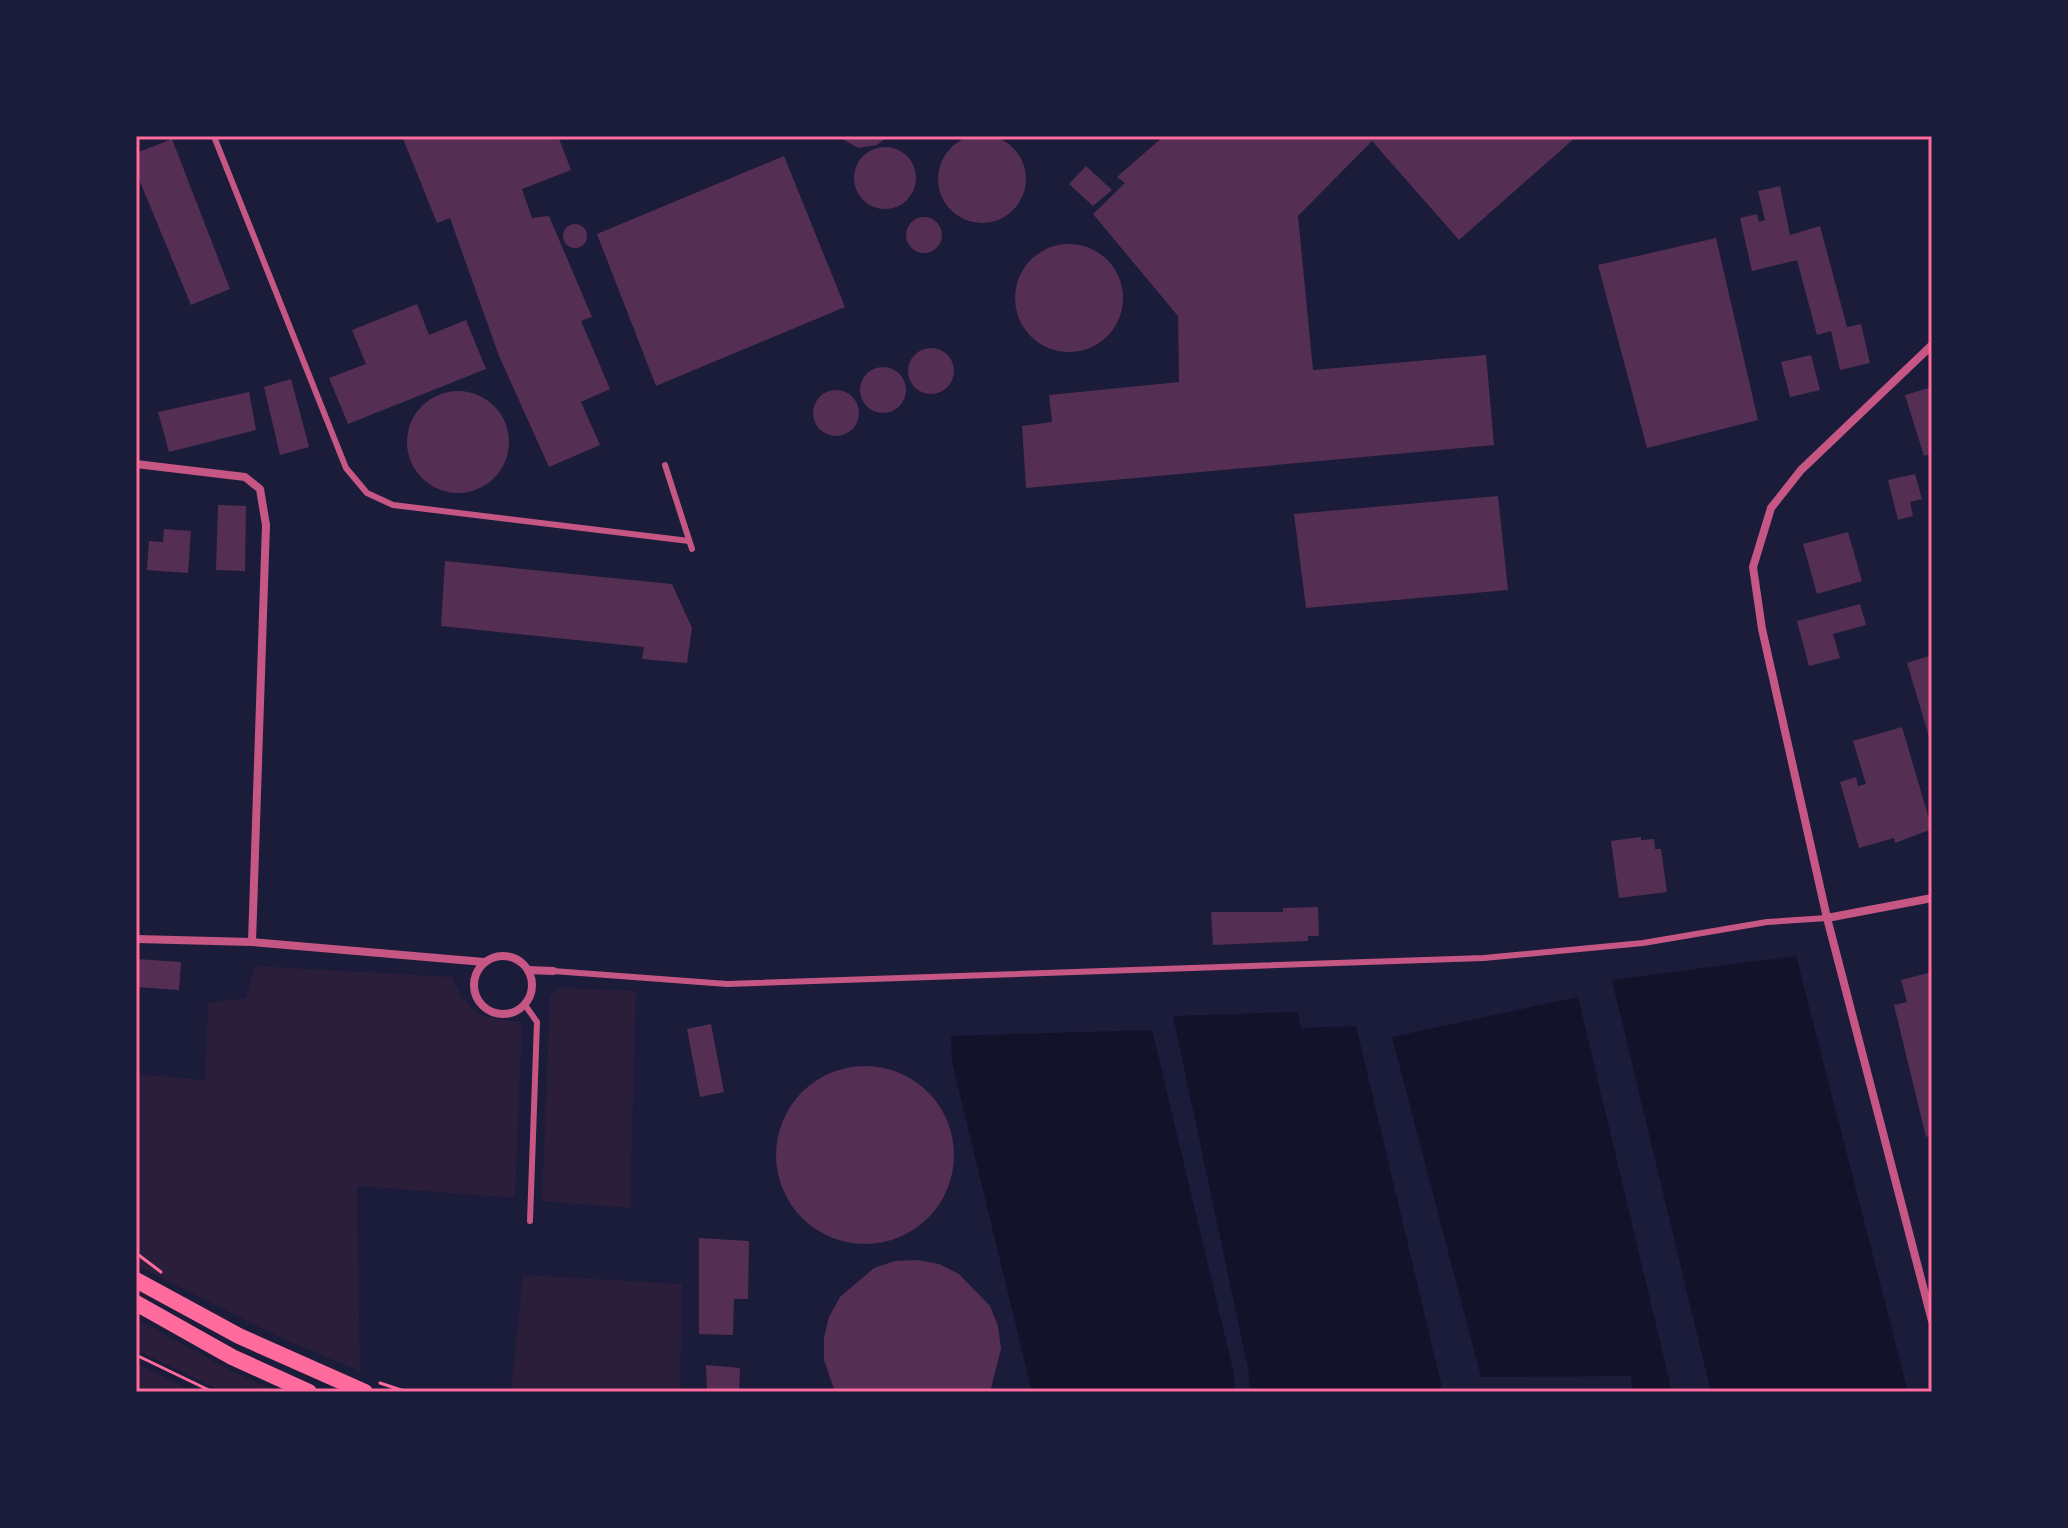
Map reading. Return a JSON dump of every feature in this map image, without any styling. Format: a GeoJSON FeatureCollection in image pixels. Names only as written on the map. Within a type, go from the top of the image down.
{"type":"FeatureCollection","features":[{"type":"Feature","properties":{"kind":"main road"},"geometry":{"type":"LineString","coordinates":[[136,1280],[239,1336],[365,1392]]}},
{"type":"Feature","properties":{"kind":"main road"},"geometry":{"type":"LineString","coordinates":[[136,1303],[232,1357],[309,1392]]}},
{"type":"Feature","properties":{"kind":"street"},"geometry":{"type":"LineString","coordinates":[[1932,345],[1801,470],[1771,508],[1753,567],[1762,629],[1827,918],[1932,1321]]}},
{"type":"Feature","properties":{"kind":"street"},"geometry":{"type":"LineString","coordinates":[[136,464],[245,477],[260,489],[266,525],[252,942]]}},
{"type":"Feature","properties":{"kind":"street"},"geometry":{"type":"LineString","coordinates":[[1827,918],[1932,898]]}},
{"type":"Feature","properties":{"kind":"street"},"geometry":{"type":"LineString","coordinates":[[136,939],[252,942],[484,962],[507,956],[528,970],[553,971]]}},
{"type":"Feature","properties":{"kind":"street"},"geometry":{"type":"LineString","coordinates":[[484,962],[473,984],[475,996],[484,1008],[503,1015],[525,1005],[532,989],[528,970]]}},
{"type":"Feature","properties":{"kind":"lane"},"geometry":{"type":"LineString","coordinates":[[215,139],[346,468],[367,493],[393,505],[689,541]]}},
{"type":"Feature","properties":{"kind":"lane"},"geometry":{"type":"LineString","coordinates":[[665,465],[692,549]]}},
{"type":"Feature","properties":{"kind":"lane"},"geometry":{"type":"LineString","coordinates":[[553,971],[727,984],[1484,958],[1643,943],[1767,922],[1827,918]]}},
{"type":"Feature","properties":{"kind":"lane"},"geometry":{"type":"LineString","coordinates":[[525,1005],[537,1022],[530,1221]]}},
{"type":"Feature","properties":{"kind":"path"},"geometry":{"type":"LineString","coordinates":[[136,1355],[213,1392]]}},
{"type":"Feature","properties":{"kind":"shaded area"},"geometry":{"type":"Polygon","coordinates":[[[1796,956],[1908,1392],[1711,1392],[1612,980],[1796,956]]]}},
{"type":"Feature","properties":{"kind":"shaded area"},"geometry":{"type":"Polygon","coordinates":[[[255,966],[452,977],[464,1000],[478,1013],[522,1022],[515,1198],[357,1186],[360,1371],[290,1342],[136,1265],[136,1074],[205,1080],[208,1003],[246,998],[255,966]]]}},
{"type":"Feature","properties":{"kind":"shaded area"},"geometry":{"type":"Polygon","coordinates":[[[558,988],[636,991],[630,1208],[542,1201],[550,997],[558,988]]]}},
{"type":"Feature","properties":{"kind":"shaded area"},"geometry":{"type":"Polygon","coordinates":[[[1578,997],[1672,1392],[1632,1392],[1631,1376],[1481,1377],[1392,1037],[1578,997]]]}},
{"type":"Feature","properties":{"kind":"shaded area"},"geometry":{"type":"Polygon","coordinates":[[[1298,1012],[1301,1028],[1356,1026],[1443,1392],[1249,1392],[1249,1373],[1173,1016],[1298,1012]]]}},
{"type":"Feature","properties":{"kind":"shaded area"},"geometry":{"type":"Polygon","coordinates":[[[1152,1030],[1234,1374],[1235,1392],[1032,1392],[952,1062],[951,1036],[1152,1030]]]}},
{"type":"Feature","properties":{"kind":"shaded area"},"geometry":{"type":"Polygon","coordinates":[[[523,1275],[682,1284],[680,1392],[511,1392],[523,1275]]]}},
{"type":"Feature","properties":{"kind":"shaded area"},"geometry":{"type":"Polygon","coordinates":[[[136,1319],[278,1392],[223,1392],[136,1350],[136,1319]]]}},
{"type":"Feature","properties":{"kind":"shaded area"},"geometry":{"type":"Polygon","coordinates":[[[136,1363],[194,1392],[136,1392],[136,1363]]]}},
{"type":"Feature","properties":{"kind":"building"},"geometry":{"type":"Polygon","coordinates":[[[982,135],[1007,142],[1019,154],[1026,179],[1019,204],[1007,216],[982,223],[957,216],[945,204],[938,179],[945,154],[957,142],[982,135]]]}},
{"type":"Feature","properties":{"kind":"building"},"geometry":{"type":"Polygon","coordinates":[[[402,136],[558,136],[571,170],[522,189],[532,218],[549,216],[592,317],[581,321],[610,389],[581,402],[600,445],[549,467],[499,356],[450,218],[437,223],[402,136]]]}},
{"type":"Feature","properties":{"kind":"building"},"geometry":{"type":"Polygon","coordinates":[[[837,136],[888,136],[877,145],[858,148],[837,136]]]}},
{"type":"Feature","properties":{"kind":"building"},"geometry":{"type":"Polygon","coordinates":[[[1164,136],[1577,136],[1459,240],[1372,141],[1298,216],[1313,370],[1486,355],[1494,445],[1026,488],[1022,426],[1052,422],[1049,395],[1179,382],[1178,316],[1093,214],[1125,183],[1117,177],[1164,136]]]}},
{"type":"Feature","properties":{"kind":"building"},"geometry":{"type":"Polygon","coordinates":[[[172,139],[230,289],[191,305],[136,172],[136,153],[172,139]]]}},
{"type":"Feature","properties":{"kind":"building"},"geometry":{"type":"Polygon","coordinates":[[[885,147],[907,156],[916,178],[907,200],[885,209],[863,200],[854,178],[863,156],[885,147]]]}},
{"type":"Feature","properties":{"kind":"building"},"geometry":{"type":"Polygon","coordinates":[[[784,156],[845,307],[656,386],[597,234],[784,156]]]}},
{"type":"Feature","properties":{"kind":"building"},"geometry":{"type":"Polygon","coordinates":[[[1086,166],[1112,190],[1093,206],[1069,184],[1086,166]]]}},
{"type":"Feature","properties":{"kind":"building"},"geometry":{"type":"Polygon","coordinates":[[[1780,186],[1790,235],[1820,226],[1847,327],[1861,324],[1870,363],[1840,370],[1831,331],[1817,335],[1797,260],[1752,271],[1740,218],[1757,214],[1759,222],[1765,220],[1758,191],[1780,186]]]}},
{"type":"Feature","properties":{"kind":"building"},"geometry":{"type":"Polygon","coordinates":[[[924,217],[937,222],[942,235],[937,248],[924,253],[911,248],[906,235],[911,222],[924,217]]]}},
{"type":"Feature","properties":{"kind":"building"},"geometry":{"type":"Polygon","coordinates":[[[575,224],[586,231],[587,236],[580,247],[575,248],[564,241],[563,236],[570,225],[575,224]]]}},
{"type":"Feature","properties":{"kind":"building"},"geometry":{"type":"Polygon","coordinates":[[[1716,238],[1758,420],[1647,448],[1598,265],[1716,238]]]}},
{"type":"Feature","properties":{"kind":"building"},"geometry":{"type":"Polygon","coordinates":[[[1069,244],[1090,248],[1107,260],[1119,277],[1123,298],[1119,319],[1107,336],[1090,348],[1069,352],[1048,348],[1031,336],[1019,319],[1015,298],[1019,277],[1031,260],[1048,248],[1069,244]]]}},
{"type":"Feature","properties":{"kind":"building"},"geometry":{"type":"Polygon","coordinates":[[[417,304],[429,335],[466,320],[486,369],[348,424],[329,378],[366,364],[352,330],[417,304]]]}},
{"type":"Feature","properties":{"kind":"building"},"geometry":{"type":"Polygon","coordinates":[[[931,348],[947,355],[954,371],[947,387],[931,394],[915,387],[908,371],[915,355],[931,348]]]}},
{"type":"Feature","properties":{"kind":"building"},"geometry":{"type":"Polygon","coordinates":[[[1811,355],[1820,390],[1790,397],[1781,362],[1811,355]]]}},
{"type":"Feature","properties":{"kind":"building"},"geometry":{"type":"Polygon","coordinates":[[[883,367],[899,374],[906,390],[899,406],[883,413],[867,406],[860,390],[867,374],[883,367]]]}},
{"type":"Feature","properties":{"kind":"building"},"geometry":{"type":"Polygon","coordinates":[[[291,379],[309,447],[280,455],[264,387],[291,379]]]}},
{"type":"Feature","properties":{"kind":"building"},"geometry":{"type":"Polygon","coordinates":[[[1932,387],[1932,453],[1924,456],[1905,395],[1932,387]]]}},
{"type":"Feature","properties":{"kind":"building"},"geometry":{"type":"Polygon","coordinates":[[[836,390],[852,397],[859,413],[852,429],[836,436],[820,429],[813,413],[820,397],[836,390]]]}},
{"type":"Feature","properties":{"kind":"building"},"geometry":{"type":"Polygon","coordinates":[[[458,391],[478,395],[494,406],[505,422],[509,442],[505,462],[494,478],[478,489],[458,493],[438,489],[422,478],[411,462],[407,442],[411,422],[422,406],[438,395],[458,391]]]}},
{"type":"Feature","properties":{"kind":"building"},"geometry":{"type":"Polygon","coordinates":[[[249,392],[256,430],[169,452],[158,412],[249,392]]]}},
{"type":"Feature","properties":{"kind":"building"},"geometry":{"type":"Polygon","coordinates":[[[1915,474],[1922,499],[1910,502],[1913,516],[1898,520],[1888,480],[1915,474]]]}},
{"type":"Feature","properties":{"kind":"building"},"geometry":{"type":"Polygon","coordinates":[[[1498,496],[1508,590],[1306,608],[1294,514],[1498,496]]]}},
{"type":"Feature","properties":{"kind":"building"},"geometry":{"type":"Polygon","coordinates":[[[218,505],[246,506],[245,571],[216,570],[218,505]]]}},
{"type":"Feature","properties":{"kind":"building"},"geometry":{"type":"Polygon","coordinates":[[[164,529],[191,531],[188,573],[147,570],[149,541],[163,542],[164,529]]]}},
{"type":"Feature","properties":{"kind":"building"},"geometry":{"type":"Polygon","coordinates":[[[1848,532],[1862,581],[1817,594],[1803,544],[1848,532]]]}},
{"type":"Feature","properties":{"kind":"building"},"geometry":{"type":"Polygon","coordinates":[[[445,561],[672,584],[692,628],[687,663],[642,659],[644,647],[441,626],[445,561]]]}},
{"type":"Feature","properties":{"kind":"building"},"geometry":{"type":"Polygon","coordinates":[[[1860,604],[1866,625],[1833,634],[1840,658],[1809,666],[1797,621],[1860,604]]]}},
{"type":"Feature","properties":{"kind":"building"},"geometry":{"type":"Polygon","coordinates":[[[1932,655],[1932,742],[1931,743],[1907,663],[1932,655]]]}},
{"type":"Feature","properties":{"kind":"building"},"geometry":{"type":"Polygon","coordinates":[[[1902,727],[1932,829],[1895,843],[1894,838],[1859,848],[1840,782],[1856,777],[1858,786],[1866,784],[1853,741],[1902,727]]]}},
{"type":"Feature","properties":{"kind":"building"},"geometry":{"type":"Polygon","coordinates":[[[1641,837],[1641,840],[1654,839],[1655,849],[1661,849],[1667,892],[1619,898],[1611,841],[1641,837]]]}},
{"type":"Feature","properties":{"kind":"building"},"geometry":{"type":"Polygon","coordinates":[[[1318,907],[1319,936],[1308,936],[1308,941],[1213,945],[1211,912],[1283,912],[1283,908],[1318,907]]]}},
{"type":"Feature","properties":{"kind":"building"},"geometry":{"type":"Polygon","coordinates":[[[136,959],[181,962],[179,990],[136,987],[136,959]]]}},
{"type":"Feature","properties":{"kind":"building"},"geometry":{"type":"Polygon","coordinates":[[[1932,972],[1932,1135],[1926,1137],[1894,1005],[1907,1002],[1901,980],[1932,972]]]}},
{"type":"Feature","properties":{"kind":"building"},"geometry":{"type":"Polygon","coordinates":[[[711,1024],[724,1092],[700,1097],[687,1029],[711,1024]]]}},
{"type":"Feature","properties":{"kind":"building"},"geometry":{"type":"Polygon","coordinates":[[[865,1066],[899,1073],[928,1092],[947,1121],[954,1155],[947,1189],[928,1218],[899,1237],[865,1244],[831,1237],[802,1218],[783,1189],[776,1155],[783,1121],[802,1092],[831,1073],[865,1066]]]}},
{"type":"Feature","properties":{"kind":"building"},"geometry":{"type":"Polygon","coordinates":[[[699,1238],[749,1241],[748,1299],[734,1299],[733,1335],[699,1334],[699,1238]]]}},
{"type":"Feature","properties":{"kind":"building"},"geometry":{"type":"Polygon","coordinates":[[[917,1260],[939,1264],[959,1274],[990,1306],[998,1326],[1001,1349],[990,1392],[835,1392],[824,1360],[824,1338],[829,1317],[840,1297],[874,1268],[895,1261],[917,1260]]]}},
{"type":"Feature","properties":{"kind":"building"},"geometry":{"type":"Polygon","coordinates":[[[706,1365],[740,1368],[739,1392],[707,1392],[706,1365]]]}}]}
